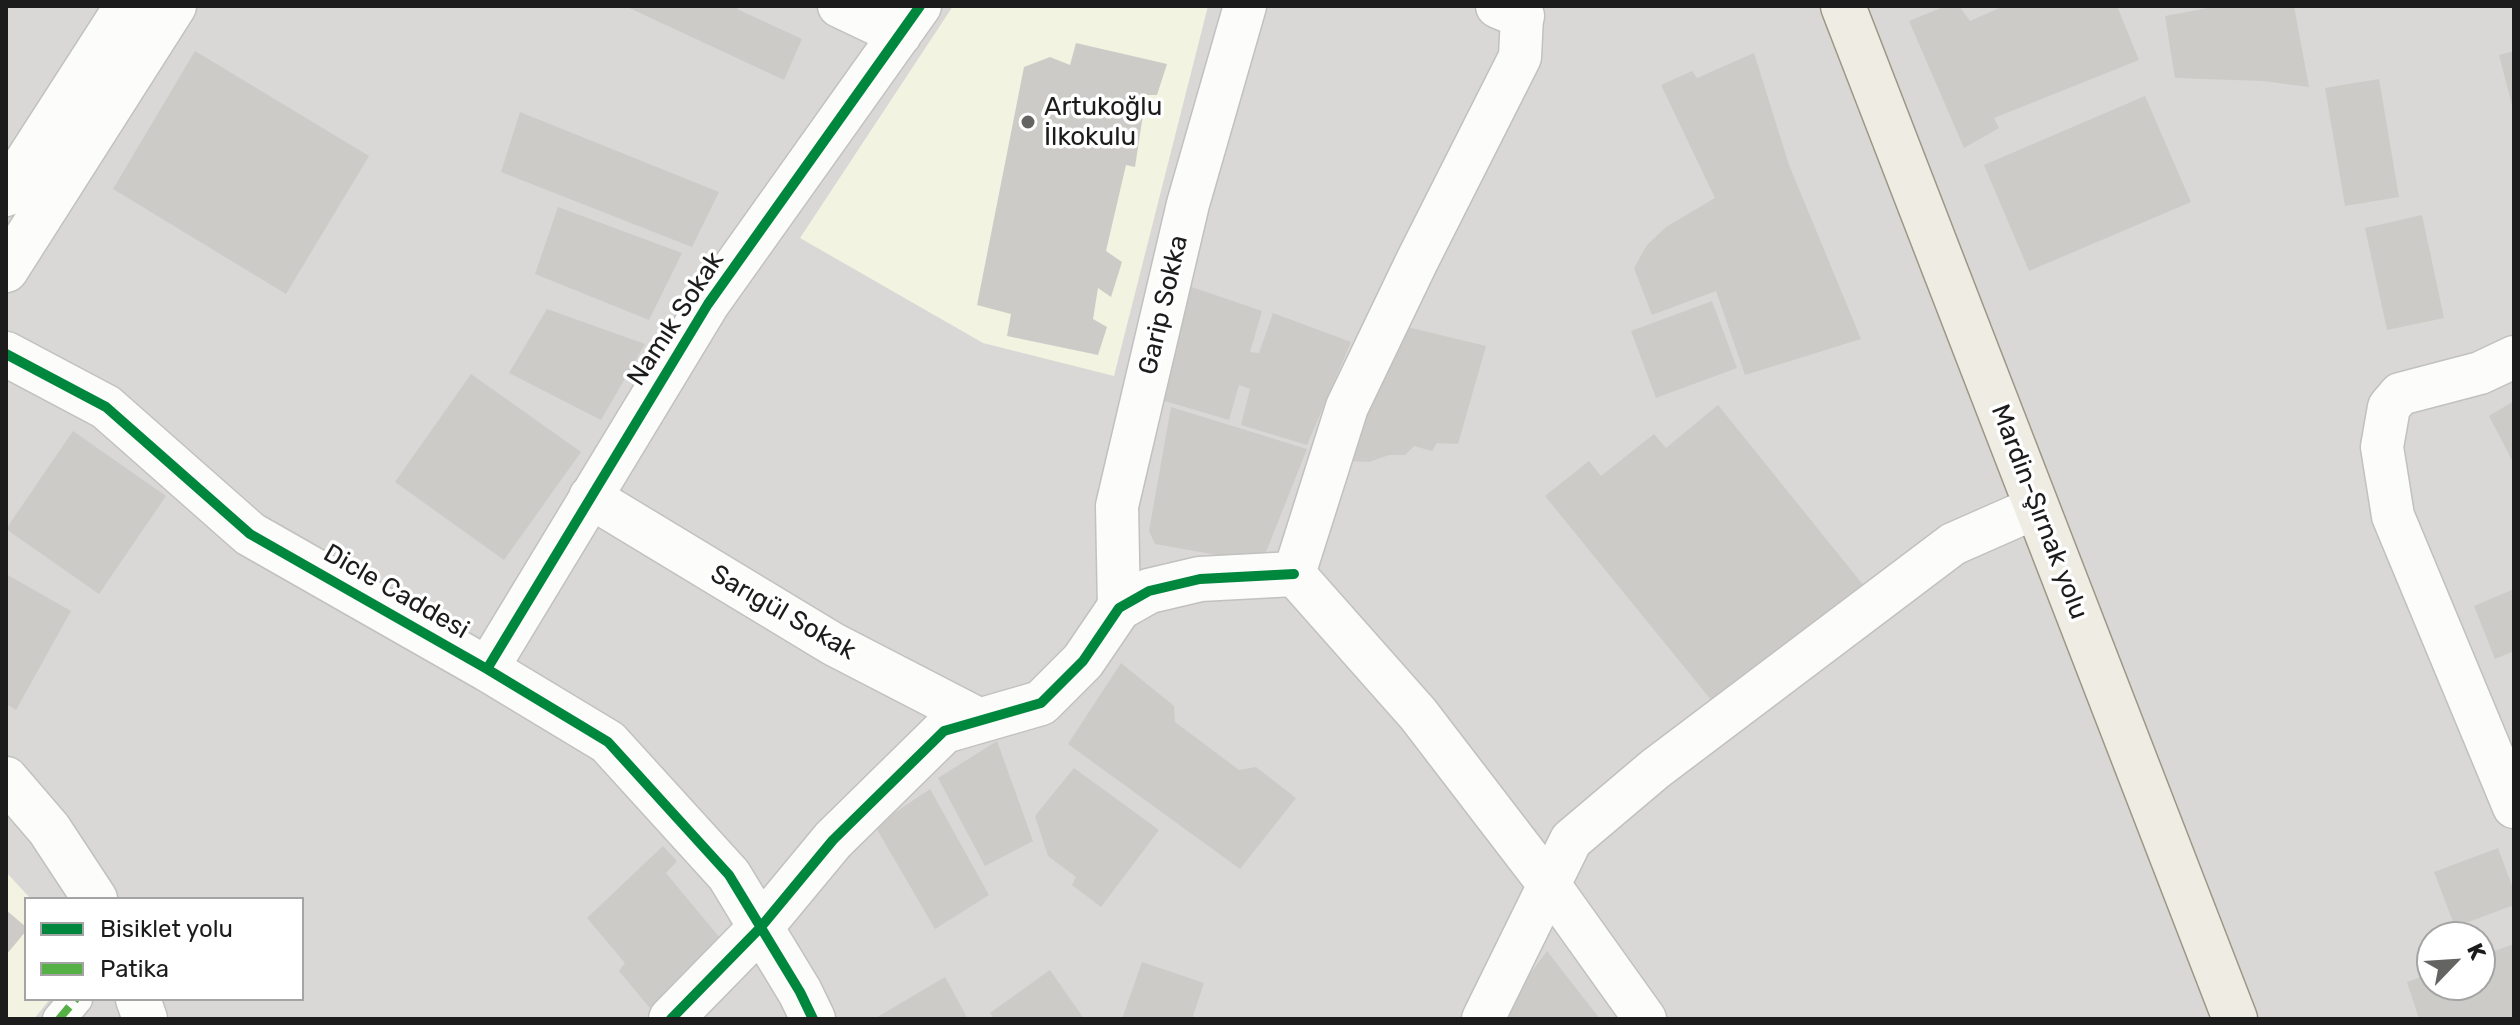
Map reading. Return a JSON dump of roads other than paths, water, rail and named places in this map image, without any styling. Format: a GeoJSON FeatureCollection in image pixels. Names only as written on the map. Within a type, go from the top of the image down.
{"type":"FeatureCollection","features":[{"type":"Feature","properties":{"kind":"main road","name":"Mardin-Şırnak yolu"},"geometry":{"type":"LineString","coordinates":[[1843,6],[2235,1019]]}},
{"type":"Feature","properties":{"kind":"street"},"geometry":{"type":"LineString","coordinates":[[7,191],[127,6]]}},
{"type":"Feature","properties":{"kind":"street"},"geometry":{"type":"LineString","coordinates":[[6,270],[174,6]]}},
{"type":"Feature","properties":{"kind":"street"},"geometry":{"type":"LineString","coordinates":[[839,6],[910,21]]}},
{"type":"Feature","properties":{"kind":"street","name":"Garip Sokka"},"geometry":{"type":"LineString","coordinates":[[1119,608],[1117,506],[1188,204],[1245,6]]}},
{"type":"Feature","properties":{"kind":"street"},"geometry":{"type":"LineString","coordinates":[[1294,574],[1347,407],[1520,57],[1510,11]]}},
{"type":"Feature","properties":{"kind":"street","name":"Namık Sokak"},"geometry":{"type":"LineString","coordinates":[[487,669],[708,304],[910,21]]}},
{"type":"Feature","properties":{"kind":"street","name":"Dicle Caddesi"},"geometry":{"type":"LineString","coordinates":[[6,354],[106,407],[250,534],[608,742],[729,875],[813,1019]]}},
{"type":"Feature","properties":{"kind":"street"},"geometry":{"type":"LineString","coordinates":[[2514,357],[2480,373],[2400,394],[2389,407],[2382,447],[2393,516],[2506,761],[2514,807]]}},
{"type":"Feature","properties":{"kind":"street","name":"Sarıgül Sokak"},"geometry":{"type":"LineString","coordinates":[[590,497],[833,644],[980,720]]}},
{"type":"Feature","properties":{"kind":"street"},"geometry":{"type":"LineString","coordinates":[[1483,1019],[1571,840],[1655,769],[1953,544],[2037,507]]}},
{"type":"Feature","properties":{"kind":"street"},"geometry":{"type":"LineString","coordinates":[[671,1019],[760,928],[833,840],[944,731],[1041,703],[1083,661],[1119,608],[1149,591],[1200,579],[1294,574]]}},
{"type":"Feature","properties":{"kind":"street"},"geometry":{"type":"LineString","coordinates":[[1294,574],[1418,714],[1550,886],[1645,1019]]}},
{"type":"Feature","properties":{"kind":"street"},"geometry":{"type":"LineString","coordinates":[[6,779],[49,829],[94,897]]}},
{"type":"Feature","properties":{"kind":"street"},"geometry":{"type":"LineString","coordinates":[[59,1019],[74,1001]]}},
{"type":"Feature","properties":{"kind":"place","name":"Artukoğlu İlkokulu"},"geometry":{"type":"Point","coordinates":[1028,122]}}]}
